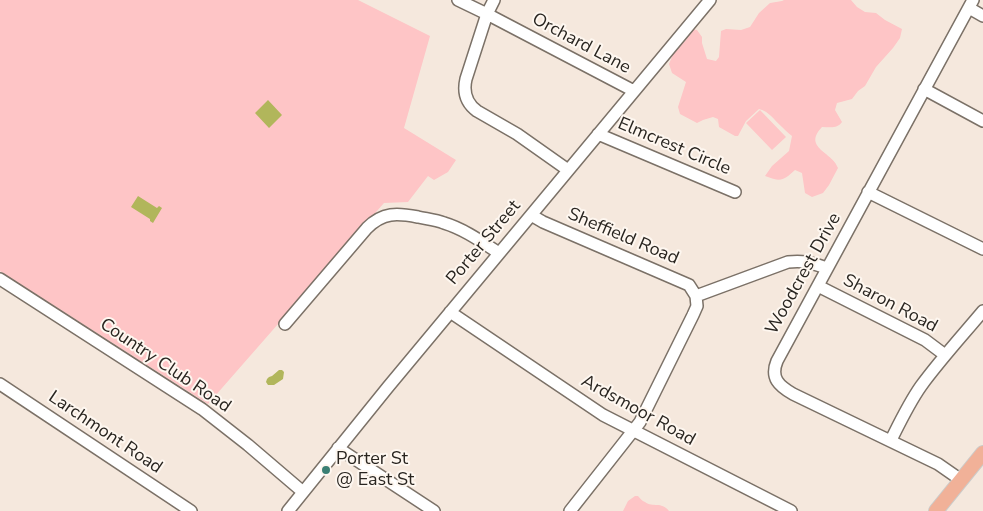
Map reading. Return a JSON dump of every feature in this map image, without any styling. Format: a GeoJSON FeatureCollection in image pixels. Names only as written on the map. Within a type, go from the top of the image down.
{"type":"FeatureCollection","features":[{"type":"Feature","properties":{"kind":"main road"},"geometry":{"type":"LineString","coordinates":[[940,509],[983,453]]}},
{"type":"Feature","properties":{"kind":"street","name":"Orchard Lane"},"geometry":{"type":"LineString","coordinates":[[458,0],[634,91]]}},
{"type":"Feature","properties":{"kind":"street"},"geometry":{"type":"LineString","coordinates":[[494,0],[487,14],[465,82],[465,92],[468,101],[477,111],[511,131],[568,170]]}},
{"type":"Feature","properties":{"kind":"street","name":"Porter Street"},"geometry":{"type":"LineString","coordinates":[[288,511],[450,312],[710,0]]}},
{"type":"Feature","properties":{"kind":"street"},"geometry":{"type":"LineString","coordinates":[[971,4],[983,16]]}},
{"type":"Feature","properties":{"kind":"street","name":"Woodcrest Drive"},"geometry":{"type":"LineString","coordinates":[[961,480],[942,466],[793,394],[783,387],[774,376],[774,368],[971,4]]}},
{"type":"Feature","properties":{"kind":"street"},"geometry":{"type":"LineString","coordinates":[[924,89],[983,121]]}},
{"type":"Feature","properties":{"kind":"street","name":"Elmcrest Circle"},"geometry":{"type":"LineString","coordinates":[[598,134],[735,192]]}},
{"type":"Feature","properties":{"kind":"street"},"geometry":{"type":"LineString","coordinates":[[868,192],[983,249]]}},
{"type":"Feature","properties":{"kind":"street"},"geometry":{"type":"LineString","coordinates":[[285,324],[370,225],[386,216],[402,214],[442,222],[455,227],[499,253]]}},
{"type":"Feature","properties":{"kind":"street","name":"Sheffield Road"},"geometry":{"type":"LineString","coordinates":[[531,214],[542,222],[688,285],[696,296]]}},
{"type":"Feature","properties":{"kind":"street"},"geometry":{"type":"LineString","coordinates":[[570,511],[643,417],[697,306],[696,296],[788,262],[807,261],[827,268]]}},
{"type":"Feature","properties":{"kind":"street","name":"Country Club Road"},"geometry":{"type":"LineString","coordinates":[[0,279],[202,409],[303,492]]}},
{"type":"Feature","properties":{"kind":"street","name":"Sharon Road"},"geometry":{"type":"LineString","coordinates":[[818,286],[923,338],[945,355]]}},
{"type":"Feature","properties":{"kind":"street"},"geometry":{"type":"LineString","coordinates":[[891,440],[916,394],[945,355],[983,311]]}},
{"type":"Feature","properties":{"kind":"street","name":"Ardsmoor Road"},"geometry":{"type":"LineString","coordinates":[[450,312],[611,420],[791,511]]}},
{"type":"Feature","properties":{"kind":"street","name":"Larchmont Road"},"geometry":{"type":"LineString","coordinates":[[0,384],[191,511]]}},
{"type":"Feature","properties":{"kind":"street"},"geometry":{"type":"LineString","coordinates":[[338,448],[434,511]]}},
{"type":"Feature","properties":{"kind":"shaded area"},"geometry":{"type":"Polygon","coordinates":[[[0,0],[358,0],[430,36],[404,128],[456,160],[448,172],[434,180],[428,176],[408,202],[384,203],[208,404],[0,271],[0,0]]]}},
{"type":"Feature","properties":{"kind":"shaded area"},"geometry":{"type":"Polygon","coordinates":[[[784,0],[851,0],[865,12],[876,13],[902,29],[900,38],[876,67],[865,86],[852,99],[837,103],[835,110],[842,122],[836,127],[822,127],[817,134],[815,140],[817,145],[831,158],[838,168],[823,193],[812,197],[805,193],[802,173],[795,170],[788,176],[778,180],[765,176],[772,166],[789,151],[792,136],[772,116],[759,109],[746,121],[738,136],[719,127],[718,119],[713,117],[697,123],[680,114],[678,107],[686,82],[672,73],[669,64],[674,52],[686,40],[692,29],[697,30],[702,37],[707,59],[716,61],[719,57],[721,31],[726,29],[741,30],[750,27],[759,13],[770,3],[784,0]]]}},
{"type":"Feature","properties":{"kind":"shaded area"},"geometry":{"type":"Polygon","coordinates":[[[268,100],[282,115],[269,128],[255,113],[268,100]]]}},
{"type":"Feature","properties":{"kind":"shaded area"},"geometry":{"type":"Polygon","coordinates":[[[760,110],[786,137],[772,150],[746,123],[760,110]]]}},
{"type":"Feature","properties":{"kind":"shaded area"},"geometry":{"type":"Polygon","coordinates":[[[138,196],[157,208],[159,206],[162,208],[153,223],[131,207],[138,196]]]}},
{"type":"Feature","properties":{"kind":"shaded area"},"geometry":{"type":"Polygon","coordinates":[[[279,370],[284,372],[283,379],[274,385],[268,385],[267,379],[279,370]]]}},
{"type":"Feature","properties":{"kind":"shaded area"},"geometry":{"type":"Polygon","coordinates":[[[638,496],[648,504],[663,506],[669,511],[623,511],[628,501],[638,496]]]}},
{"type":"Feature","properties":{"kind":"place","name":"Porter St @ East St"},"geometry":{"type":"Point","coordinates":[326,470]}}]}
